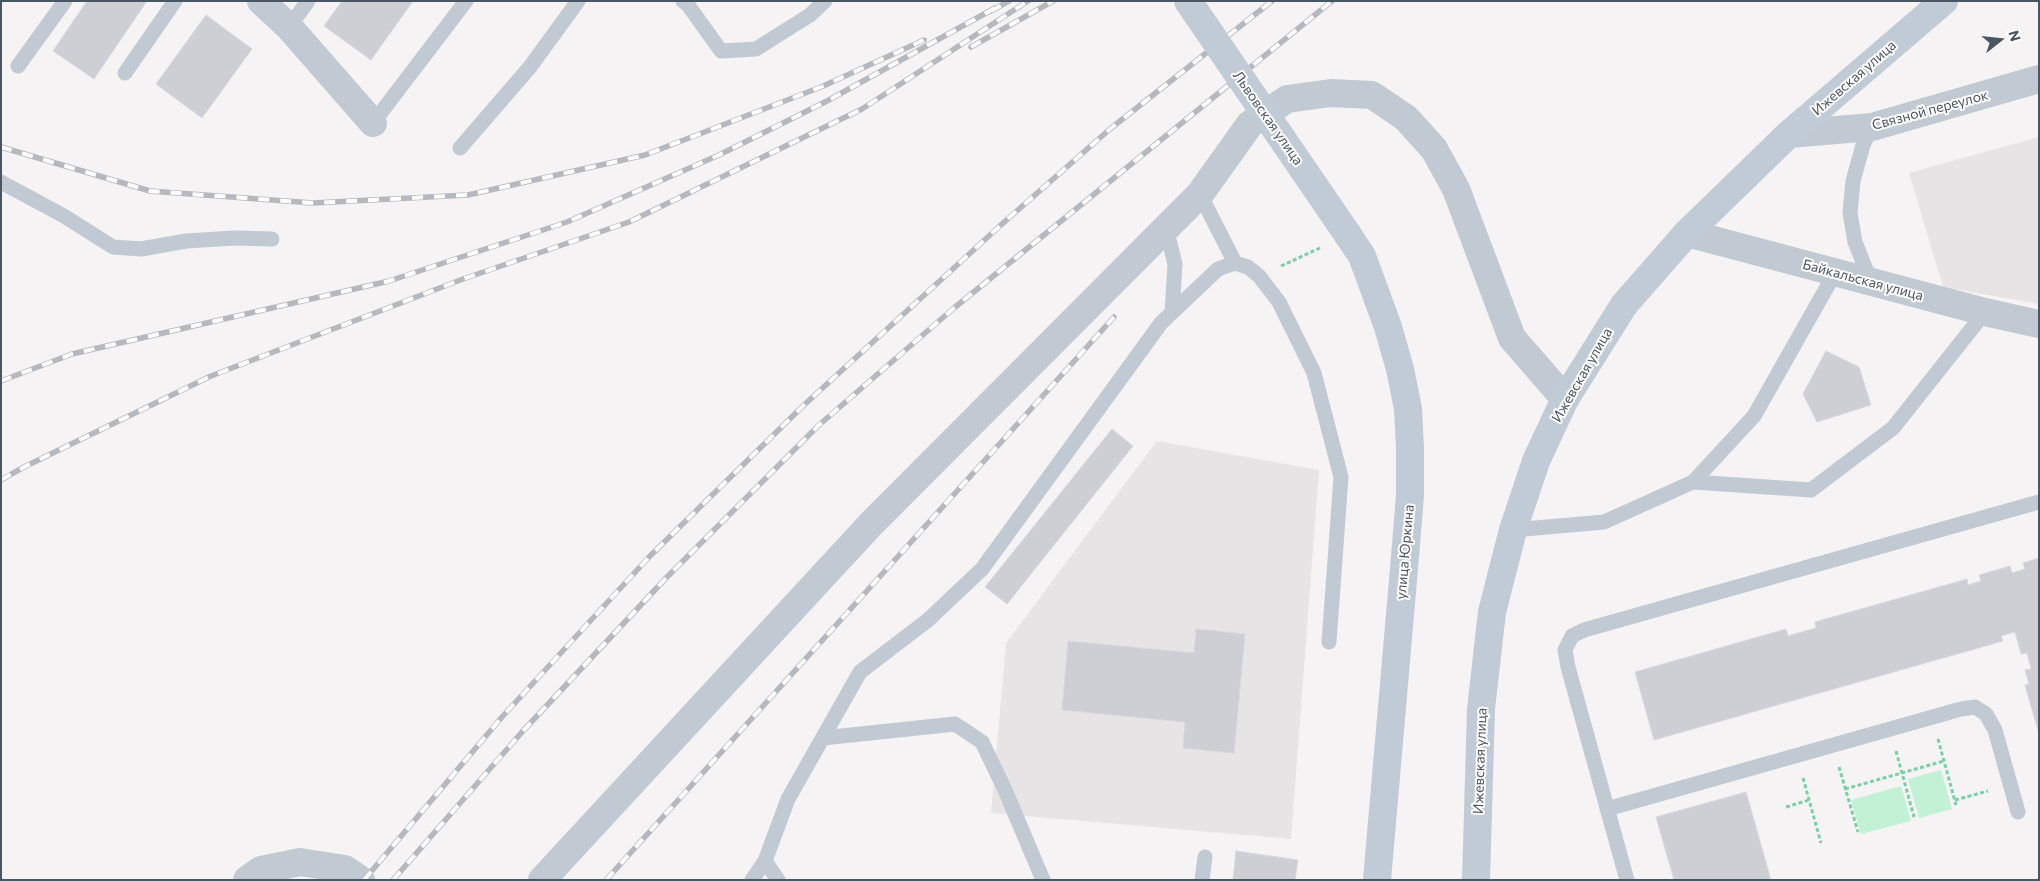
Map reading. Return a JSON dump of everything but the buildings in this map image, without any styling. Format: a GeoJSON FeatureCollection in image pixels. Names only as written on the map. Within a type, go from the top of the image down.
{"type":"FeatureCollection","features":[{"type":"Feature","properties":{"kind":"street"},"geometry":{"type":"LineString","coordinates":[[261,1],[289,27],[373,123]]}},
{"type":"Feature","properties":{"kind":"street","name":"Львовская улица"},"geometry":{"type":"LineString","coordinates":[[1188,1],[1348,235]]}},
{"type":"Feature","properties":{"kind":"street","name":"Ижевская улица"},"geometry":{"type":"LineString","coordinates":[[1476,880],[1481,709],[1492,612],[1513,530],[1536,461],[1565,398],[1624,306],[1687,234],[1789,134],[1944,1]]}},
{"type":"Feature","properties":{"kind":"street","name":"Связной переулок"},"geometry":{"type":"LineString","coordinates":[[1789,134],[1872,127],[2039,79]]}},
{"type":"Feature","properties":{"kind":"street"},"geometry":{"type":"LineString","coordinates":[[542,880],[870,525],[1200,194],[1250,124],[1287,99],[1331,93],[1372,95],[1406,118],[1434,149],[1456,189],[1512,338],[1565,398]]}},
{"type":"Feature","properties":{"kind":"street","name":"Байкальская улица"},"geometry":{"type":"LineString","coordinates":[[1687,234],[1985,312],[2039,324]]}},
{"type":"Feature","properties":{"kind":"street","name":"улица Юркина"},"geometry":{"type":"LineString","coordinates":[[1348,235],[1362,256],[1388,327],[1400,368],[1408,409],[1410,450],[1407,530],[1378,880]]}},
{"type":"Feature","properties":{"kind":"street"},"geometry":{"type":"LineString","coordinates":[[247,880],[261,870],[300,862],[345,869],[361,880]]}},
{"type":"Feature","properties":{"kind":"lane"},"geometry":{"type":"LineString","coordinates":[[18,66],[65,1]]}},
{"type":"Feature","properties":{"kind":"lane"},"geometry":{"type":"LineString","coordinates":[[125,73],[175,1]]}},
{"type":"Feature","properties":{"kind":"lane"},"geometry":{"type":"LineString","coordinates":[[289,27],[308,1]]}},
{"type":"Feature","properties":{"kind":"lane"},"geometry":{"type":"LineString","coordinates":[[373,123],[466,1]]}},
{"type":"Feature","properties":{"kind":"lane"},"geometry":{"type":"LineString","coordinates":[[460,148],[530,67],[578,1]]}},
{"type":"Feature","properties":{"kind":"lane"},"geometry":{"type":"LineString","coordinates":[[683,1],[688,4],[722,51],[756,49],[810,15],[825,1]]}},
{"type":"Feature","properties":{"kind":"lane"},"geometry":{"type":"LineString","coordinates":[[1871,282],[1855,242],[1850,213],[1853,181],[1863,144],[1872,127]]}},
{"type":"Feature","properties":{"kind":"lane"},"geometry":{"type":"LineString","coordinates":[[1,182],[64,216],[113,247],[142,249],[186,241],[234,238],[272,239]]}},
{"type":"Feature","properties":{"kind":"lane"},"geometry":{"type":"LineString","coordinates":[[1200,194],[1235,263]]}},
{"type":"Feature","properties":{"kind":"lane"},"geometry":{"type":"LineString","coordinates":[[1166,228],[1174,264],[1172,313]]}},
{"type":"Feature","properties":{"kind":"lane"},"geometry":{"type":"LineString","coordinates":[[752,880],[765,861],[788,800],[860,672],[928,620],[982,569],[1161,323],[1218,270],[1235,263],[1248,267],[1259,276],[1279,302],[1314,373],[1341,477],[1329,642]]}},
{"type":"Feature","properties":{"kind":"lane"},"geometry":{"type":"LineString","coordinates":[[1513,530],[1604,522],[1693,482],[1754,416],[1835,273]]}},
{"type":"Feature","properties":{"kind":"lane"},"geometry":{"type":"LineString","coordinates":[[1693,482],[1811,490],[1893,428],[1985,312]]}},
{"type":"Feature","properties":{"kind":"lane"},"geometry":{"type":"LineString","coordinates":[[1627,880],[1568,667],[1565,650],[1572,636],[1584,630],[2039,502]]}},
{"type":"Feature","properties":{"kind":"lane"},"geometry":{"type":"LineString","coordinates":[[1607,809],[1932,717],[1975,707],[1986,714],[1995,730],[2018,812]]}},
{"type":"Feature","properties":{"kind":"lane"},"geometry":{"type":"LineString","coordinates":[[823,738],[955,724],[982,742],[1044,880]]}},
{"type":"Feature","properties":{"kind":"lane"},"geometry":{"type":"LineString","coordinates":[[1202,880],[1205,857]]}},
{"type":"Feature","properties":{"kind":"lane"},"geometry":{"type":"LineString","coordinates":[[765,861],[778,880]]}},
{"type":"Feature","properties":{"kind":"path"},"geometry":{"type":"LineString","coordinates":[[1259,276],[1348,235]]}},
{"type":"Feature","properties":{"kind":"path"},"geometry":{"type":"LineString","coordinates":[[1932,717],[1956,805]]}},
{"type":"Feature","properties":{"kind":"path"},"geometry":{"type":"LineString","coordinates":[[1890,729],[1914,817]]}},
{"type":"Feature","properties":{"kind":"path"},"geometry":{"type":"LineString","coordinates":[[1833,745],[1858,832]]}},
{"type":"Feature","properties":{"kind":"path"},"geometry":{"type":"LineString","coordinates":[[1797,755],[1821,843]]}},
{"type":"Feature","properties":{"kind":"path"},"geometry":{"type":"LineString","coordinates":[[1845,789],[1944,761]]}},
{"type":"Feature","properties":{"kind":"path"},"geometry":{"type":"LineString","coordinates":[[1955,800],[2010,784]]}},
{"type":"Feature","properties":{"kind":"path"},"geometry":{"type":"LineString","coordinates":[[1786,807],[1809,800]]}},
{"type":"Feature","properties":{"kind":"shaded area"},"geometry":{"type":"Polygon","coordinates":[[[2039,137],[2039,304],[1943,287],[1909,173],[2039,137]]]}},
{"type":"Feature","properties":{"kind":"shaded area"},"geometry":{"type":"Polygon","coordinates":[[[1157,441],[1319,470],[1291,839],[991,813],[1006,643],[1157,441]]]}},
{"type":"Feature","properties":{"kind":"green space"},"geometry":{"type":"Polygon","coordinates":[[[1941,770],[1952,809],[1919,818],[1908,779],[1941,770]]]}},
{"type":"Feature","properties":{"kind":"green space"},"geometry":{"type":"Polygon","coordinates":[[[1901,786],[1911,821],[1861,834],[1851,800],[1901,786]]]}},
{"type":"Feature","properties":{"kind":"railway"},"geometry":{"type":"LineString","coordinates":[[991,11],[1009,1]]}},
{"type":"Feature","properties":{"kind":"railway"},"geometry":{"type":"LineString","coordinates":[[1,480],[211,376],[463,279],[629,222],[862,109],[1028,1]]}},
{"type":"Feature","properties":{"kind":"railway"},"geometry":{"type":"LineString","coordinates":[[971,47],[1053,1]]}},
{"type":"Feature","properties":{"kind":"railway"},"geometry":{"type":"LineString","coordinates":[[364,880],[502,717],[650,556],[804,405],[1002,224],[1110,129],[1272,1]]}},
{"type":"Feature","properties":{"kind":"railway"},"geometry":{"type":"LineString","coordinates":[[393,880],[522,732],[667,577],[819,425],[954,308],[1332,1]]}},
{"type":"Feature","properties":{"kind":"railway"},"geometry":{"type":"LineString","coordinates":[[1,381],[72,354],[389,281],[567,222],[719,155],[827,101],[995,8]]}},
{"type":"Feature","properties":{"kind":"railway"},"geometry":{"type":"LineString","coordinates":[[1,147],[150,191],[313,203],[468,195],[645,155],[821,87],[924,40]]}},
{"type":"Feature","properties":{"kind":"railway"},"geometry":{"type":"LineString","coordinates":[[606,880],[1114,317]]}}]}
